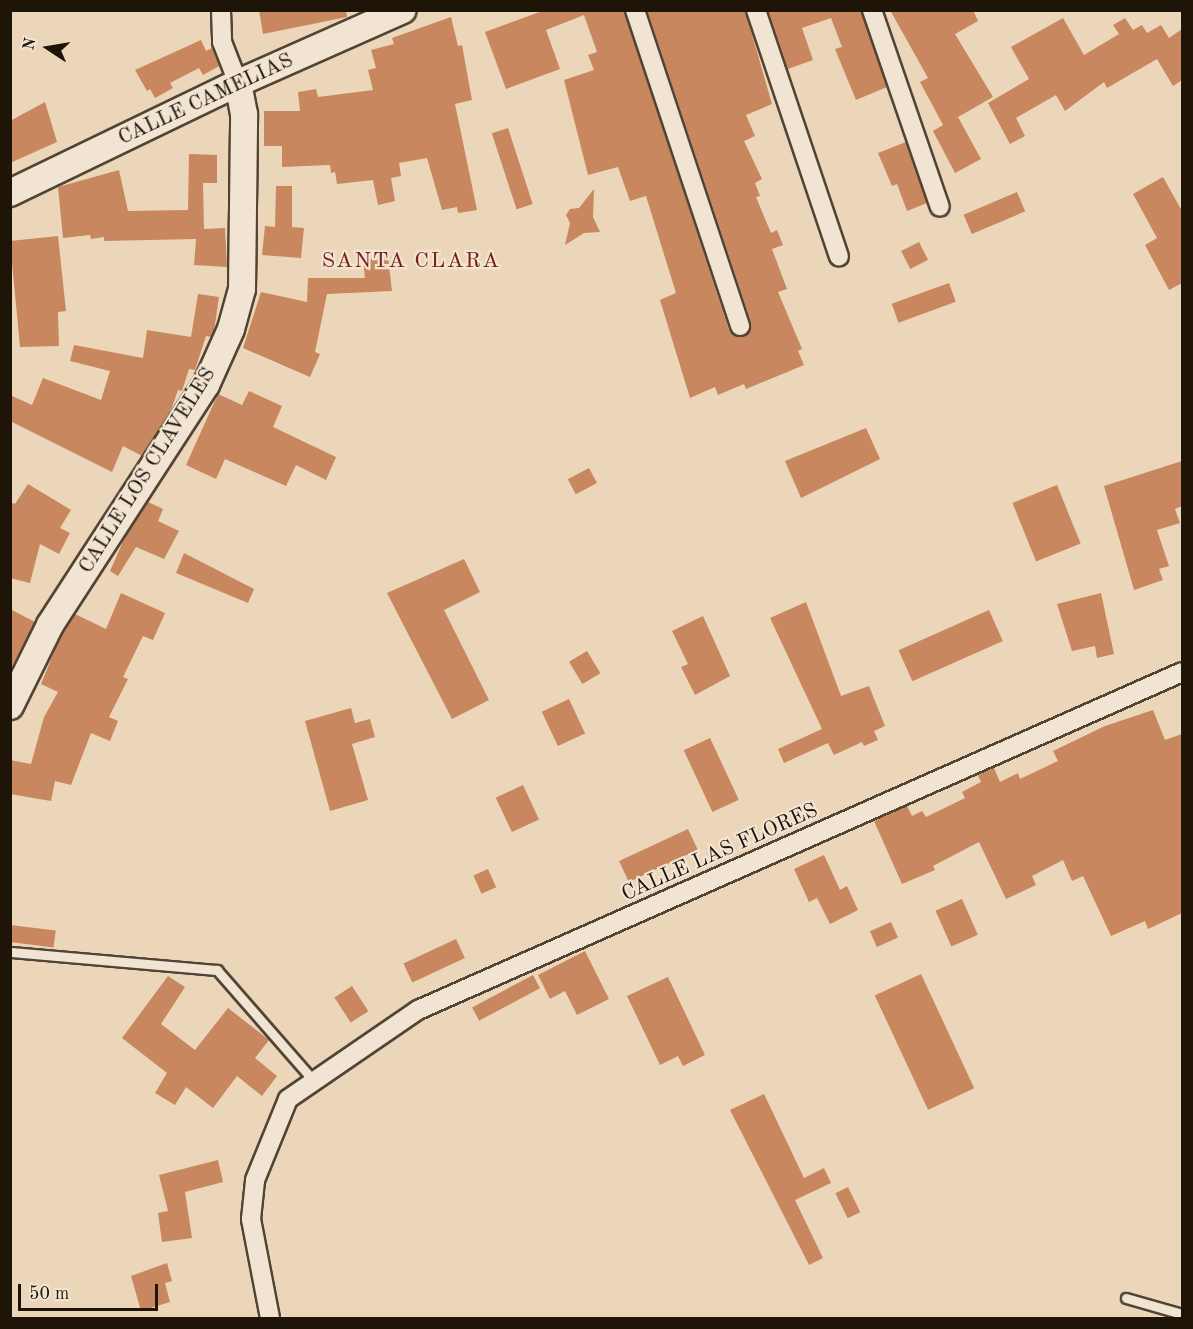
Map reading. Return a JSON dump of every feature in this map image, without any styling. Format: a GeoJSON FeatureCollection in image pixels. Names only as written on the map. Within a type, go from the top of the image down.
{"type":"FeatureCollection","features":[{"type":"Feature","properties":{"kind":"street","name":"CALLE LOS CLAVELES"},"geometry":{"type":"LineString","coordinates":[[10,706],[50,625],[206,385],[231,329],[242,289],[244,114],[238,83],[222,42],[221,10]]}},
{"type":"Feature","properties":{"kind":"street","name":"CALLE CAMELIAS"},"geometry":{"type":"LineString","coordinates":[[10,193],[238,83],[403,10]]}},
{"type":"Feature","properties":{"kind":"street"},"geometry":{"type":"LineString","coordinates":[[635,10],[740,326]]}},
{"type":"Feature","properties":{"kind":"street"},"geometry":{"type":"LineString","coordinates":[[756,10],[839,256]]}},
{"type":"Feature","properties":{"kind":"street"},"geometry":{"type":"LineString","coordinates":[[872,10],[940,207]]}},
{"type":"Feature","properties":{"kind":"street","name":"CALLE LAS FLORES"},"geometry":{"type":"LineString","coordinates":[[270,1318],[251,1219],[255,1180],[288,1099],[418,1010],[1182,672]]}},
{"type":"Feature","properties":{"kind":"lane"},"geometry":{"type":"LineString","coordinates":[[10,952],[218,970],[314,1082]]}},
{"type":"Feature","properties":{"kind":"lane"},"geometry":{"type":"LineString","coordinates":[[1126,1298],[1182,1314]]}},
{"type":"Feature","properties":{"kind":"building"},"geometry":{"type":"Polygon","coordinates":[[[259,10],[346,10],[347,17],[263,34],[259,10]]]}},
{"type":"Feature","properties":{"kind":"building"},"geometry":{"type":"Polygon","coordinates":[[[545,10],[624,10],[729,330],[738,337],[749,333],[751,322],[647,10],[745,10],[772,104],[746,115],[755,136],[744,141],[762,179],[755,183],[760,196],[756,197],[771,233],[777,230],[783,245],[772,249],[787,289],[778,292],[802,349],[798,351],[804,365],[746,389],[744,384],[718,395],[715,387],[690,398],[660,300],[676,293],[646,196],[630,201],[618,167],[588,175],[564,80],[594,70],[588,55],[597,52],[584,15],[546,30],[560,69],[506,89],[485,32],[545,10]]]}},
{"type":"Feature","properties":{"kind":"building"},"geometry":{"type":"Polygon","coordinates":[[[768,10],[861,10],[887,87],[856,100],[835,49],[842,47],[831,18],[802,28],[813,60],[788,69],[768,10]]]}},
{"type":"Feature","properties":{"kind":"building"},"geometry":{"type":"Polygon","coordinates":[[[890,10],[973,10],[978,21],[955,34],[993,97],[958,117],[981,159],[955,173],[933,131],[943,125],[920,82],[928,78],[890,10]]]}},
{"type":"Feature","properties":{"kind":"building"},"geometry":{"type":"Polygon","coordinates":[[[451,17],[458,46],[462,45],[472,100],[455,104],[477,210],[458,213],[457,207],[442,210],[427,158],[399,163],[401,176],[391,178],[395,201],[378,205],[373,180],[337,184],[335,172],[331,173],[330,165],[282,167],[282,146],[264,146],[264,111],[300,111],[298,92],[316,89],[318,97],[373,90],[368,70],[376,68],[371,50],[394,44],[392,38],[451,17]]]}},
{"type":"Feature","properties":{"kind":"building"},"geometry":{"type":"Polygon","coordinates":[[[1063,18],[1084,55],[1119,34],[1113,25],[1125,18],[1133,30],[1142,25],[1147,33],[1161,25],[1169,38],[1182,29],[1182,80],[1173,86],[1157,59],[1107,88],[1104,82],[1065,111],[1056,95],[1016,118],[1025,136],[1010,144],[988,103],[1029,79],[1011,47],[1063,18]]]}},
{"type":"Feature","properties":{"kind":"building"},"geometry":{"type":"Polygon","coordinates":[[[201,40],[206,51],[212,48],[219,66],[203,75],[199,68],[170,83],[173,88],[155,98],[150,89],[147,91],[135,70],[201,40]]]}},
{"type":"Feature","properties":{"kind":"building"},"geometry":{"type":"Polygon","coordinates":[[[45,102],[57,142],[10,163],[10,121],[45,102]]]}},
{"type":"Feature","properties":{"kind":"building"},"geometry":{"type":"Polygon","coordinates":[[[508,128],[533,204],[517,209],[492,133],[508,128]]]}},
{"type":"Feature","properties":{"kind":"building"},"geometry":{"type":"Polygon","coordinates":[[[906,142],[927,203],[907,211],[897,184],[892,186],[878,153],[906,142]]]}},
{"type":"Feature","properties":{"kind":"building"},"geometry":{"type":"Polygon","coordinates":[[[189,154],[217,155],[217,183],[203,183],[204,229],[225,228],[227,267],[194,265],[196,239],[104,241],[104,237],[91,239],[90,235],[63,238],[58,187],[119,170],[128,211],[188,210],[189,154]]]}},
{"type":"Feature","properties":{"kind":"building"},"geometry":{"type":"Polygon","coordinates":[[[1163,177],[1182,211],[1182,283],[1169,290],[1145,245],[1157,238],[1133,194],[1163,177]]]}},
{"type":"Feature","properties":{"kind":"building"},"geometry":{"type":"Polygon","coordinates":[[[276,186],[292,186],[292,227],[304,228],[301,258],[262,255],[265,226],[275,227],[276,186]]]}},
{"type":"Feature","properties":{"kind":"building"},"geometry":{"type":"Polygon","coordinates":[[[594,189],[593,217],[600,232],[584,233],[565,245],[570,223],[566,215],[570,209],[579,208],[594,189]]]}},
{"type":"Feature","properties":{"kind":"building"},"geometry":{"type":"Polygon","coordinates":[[[1017,192],[1025,211],[972,234],[964,215],[1017,192]]]}},
{"type":"Feature","properties":{"kind":"building"},"geometry":{"type":"Polygon","coordinates":[[[58,236],[66,311],[58,312],[59,346],[20,347],[10,241],[58,236]]]}},
{"type":"Feature","properties":{"kind":"building"},"geometry":{"type":"Polygon","coordinates":[[[919,242],[928,260],[910,269],[901,251],[919,242]]]}},
{"type":"Feature","properties":{"kind":"building"},"geometry":{"type":"Polygon","coordinates":[[[388,257],[392,291],[327,294],[315,352],[320,354],[310,377],[243,348],[261,292],[307,302],[308,278],[365,278],[363,260],[388,257]]]}},
{"type":"Feature","properties":{"kind":"building"},"geometry":{"type":"Polygon","coordinates":[[[949,283],[956,302],[899,323],[892,304],[949,283]]]}},
{"type":"Feature","properties":{"kind":"building"},"geometry":{"type":"Polygon","coordinates":[[[198,294],[219,297],[214,331],[211,337],[206,336],[195,370],[189,369],[182,391],[178,390],[170,413],[142,456],[123,446],[112,472],[10,421],[10,395],[32,405],[43,378],[101,400],[110,371],[70,361],[74,345],[143,358],[147,330],[191,337],[198,294]]]}},
{"type":"Feature","properties":{"kind":"building"},"geometry":{"type":"Polygon","coordinates":[[[249,391],[282,406],[273,427],[336,457],[326,480],[296,465],[286,486],[225,459],[216,479],[186,465],[218,394],[242,405],[249,391]]]}},
{"type":"Feature","properties":{"kind":"building"},"geometry":{"type":"Polygon","coordinates":[[[866,428],[880,459],[801,498],[785,461],[866,428]]]}},
{"type":"Feature","properties":{"kind":"building"},"geometry":{"type":"Polygon","coordinates":[[[1182,461],[1182,506],[1175,509],[1180,523],[1157,530],[1169,566],[1159,569],[1163,580],[1134,590],[1104,486],[1182,461]]]}},
{"type":"Feature","properties":{"kind":"building"},"geometry":{"type":"Polygon","coordinates":[[[589,468],[597,483],[576,494],[568,479],[589,468]]]}},
{"type":"Feature","properties":{"kind":"building"},"geometry":{"type":"Polygon","coordinates":[[[28,484],[71,510],[60,528],[70,533],[59,554],[40,544],[30,583],[10,578],[10,502],[15,504],[28,484]]]}},
{"type":"Feature","properties":{"kind":"building"},"geometry":{"type":"Polygon","coordinates":[[[1057,485],[1081,543],[1036,561],[1012,503],[1057,485]]]}},
{"type":"Feature","properties":{"kind":"building"},"geometry":{"type":"Polygon","coordinates":[[[148,502],[163,509],[158,521],[179,531],[164,559],[136,547],[118,576],[110,571],[125,537],[148,502]]]}},
{"type":"Feature","properties":{"kind":"building"},"geometry":{"type":"Polygon","coordinates":[[[184,553],[254,589],[248,603],[176,573],[184,553]]]}},
{"type":"Feature","properties":{"kind":"building"},"geometry":{"type":"Polygon","coordinates":[[[464,559],[480,592],[444,610],[489,700],[452,719],[387,593],[464,559]]]}},
{"type":"Feature","properties":{"kind":"building"},"geometry":{"type":"Polygon","coordinates":[[[121,593],[165,613],[153,640],[143,636],[123,677],[128,679],[109,717],[118,721],[110,741],[91,733],[71,785],[55,781],[51,801],[10,794],[10,760],[31,764],[44,717],[58,692],[41,684],[58,642],[75,614],[106,629],[121,593]]]}},
{"type":"Feature","properties":{"kind":"building"},"geometry":{"type":"Polygon","coordinates":[[[1101,593],[1114,654],[1097,658],[1095,646],[1072,651],[1057,604],[1101,593]]]}},
{"type":"Feature","properties":{"kind":"building"},"geometry":{"type":"Polygon","coordinates":[[[806,602],[841,696],[869,686],[885,726],[874,731],[878,740],[864,746],[862,742],[834,755],[828,743],[784,763],[778,749],[822,729],[770,618],[806,602]]]}},
{"type":"Feature","properties":{"kind":"building"},"geometry":{"type":"Polygon","coordinates":[[[10,609],[35,622],[10,670],[10,609]]]}},
{"type":"Feature","properties":{"kind":"building"},"geometry":{"type":"Polygon","coordinates":[[[989,610],[1003,641],[912,681],[899,650],[989,610]]]}},
{"type":"Feature","properties":{"kind":"building"},"geometry":{"type":"Polygon","coordinates":[[[703,616],[730,676],[695,695],[681,667],[688,664],[672,631],[703,616]]]}},
{"type":"Feature","properties":{"kind":"building"},"geometry":{"type":"Polygon","coordinates":[[[587,651],[600,673],[582,684],[569,662],[587,651]]]}},
{"type":"Feature","properties":{"kind":"building"},"geometry":{"type":"Polygon","coordinates":[[[569,699],[585,733],[558,746],[542,712],[569,699]]]}},
{"type":"Feature","properties":{"kind":"building"},"geometry":{"type":"Polygon","coordinates":[[[351,708],[355,723],[370,719],[375,737],[352,744],[368,800],[330,811],[305,721],[351,708]]]}},
{"type":"Feature","properties":{"kind":"building"},"geometry":{"type":"Polygon","coordinates":[[[1153,710],[1165,740],[1182,734],[1182,913],[1148,929],[1145,921],[1111,936],[1083,876],[1072,881],[1063,860],[1032,876],[1036,885],[1006,899],[979,842],[933,866],[935,870],[902,884],[874,821],[907,806],[912,816],[922,811],[926,817],[965,798],[962,792],[981,782],[978,775],[994,768],[1000,782],[1018,773],[1020,779],[1058,761],[1053,751],[1105,726],[1153,710]]]}},
{"type":"Feature","properties":{"kind":"building"},"geometry":{"type":"Polygon","coordinates":[[[710,738],[739,800],[712,812],[684,750],[710,738]]]}},
{"type":"Feature","properties":{"kind":"building"},"geometry":{"type":"Polygon","coordinates":[[[523,785],[539,819],[512,832],[496,798],[523,785]]]}},
{"type":"Feature","properties":{"kind":"building"},"geometry":{"type":"Polygon","coordinates":[[[688,829],[698,850],[629,882],[619,861],[688,829]]]}},
{"type":"Feature","properties":{"kind":"building"},"geometry":{"type":"Polygon","coordinates":[[[824,855],[840,890],[847,886],[858,910],[830,924],[817,898],[809,902],[794,869],[824,855]]]}},
{"type":"Feature","properties":{"kind":"building"},"geometry":{"type":"Polygon","coordinates":[[[488,869],[496,887],[482,894],[473,876],[488,869]]]}},
{"type":"Feature","properties":{"kind":"building"},"geometry":{"type":"Polygon","coordinates":[[[962,899],[978,935],[951,946],[936,911],[962,899]]]}},
{"type":"Feature","properties":{"kind":"building"},"geometry":{"type":"Polygon","coordinates":[[[891,922],[898,938],[877,947],[870,931],[891,922]]]}},
{"type":"Feature","properties":{"kind":"building"},"geometry":{"type":"Polygon","coordinates":[[[10,925],[56,931],[54,947],[10,942],[10,925]]]}},
{"type":"Feature","properties":{"kind":"building"},"geometry":{"type":"Polygon","coordinates":[[[456,939],[465,958],[412,983],[403,964],[456,939]]]}},
{"type":"Feature","properties":{"kind":"building"},"geometry":{"type":"Polygon","coordinates":[[[585,951],[609,999],[577,1015],[565,991],[550,999],[538,975],[585,951]]]}},
{"type":"Feature","properties":{"kind":"building"},"geometry":{"type":"Polygon","coordinates":[[[921,974],[974,1088],[928,1110],[875,996],[921,974]]]}},
{"type":"Feature","properties":{"kind":"building"},"geometry":{"type":"Polygon","coordinates":[[[533,975],[540,988],[479,1021],[472,1007],[533,975]]]}},
{"type":"Feature","properties":{"kind":"building"},"geometry":{"type":"Polygon","coordinates":[[[168,976],[185,987],[161,1024],[195,1050],[228,1008],[269,1040],[255,1058],[277,1076],[262,1096],[237,1076],[213,1108],[186,1087],[175,1105],[155,1093],[167,1073],[122,1038],[168,976]]]}},
{"type":"Feature","properties":{"kind":"building"},"geometry":{"type":"Polygon","coordinates":[[[668,977],[705,1055],[683,1066],[678,1056],[660,1065],[627,996],[668,977]]]}},
{"type":"Feature","properties":{"kind":"building"},"geometry":{"type":"Polygon","coordinates":[[[352,986],[368,1011],[351,1023],[334,997],[352,986]]]}},
{"type":"Feature","properties":{"kind":"building"},"geometry":{"type":"Polygon","coordinates":[[[764,1094],[804,1178],[824,1168],[831,1183],[795,1200],[823,1258],[809,1265],[730,1110],[764,1094]]]}},
{"type":"Feature","properties":{"kind":"building"},"geometry":{"type":"Polygon","coordinates":[[[218,1160],[223,1182],[185,1192],[192,1238],[162,1242],[158,1213],[168,1211],[159,1175],[218,1160]]]}},
{"type":"Feature","properties":{"kind":"building"},"geometry":{"type":"Polygon","coordinates":[[[848,1187],[860,1212],[848,1218],[835,1193],[848,1187]]]}},
{"type":"Feature","properties":{"kind":"building"},"geometry":{"type":"Polygon","coordinates":[[[167,1263],[172,1281],[165,1283],[170,1302],[141,1311],[131,1276],[167,1263]]]}},
{"type":"Feature","properties":{"kind":"district","name":"SANTA CLARA"},"geometry":{"type":"Point","coordinates":[411,262]}}]}
